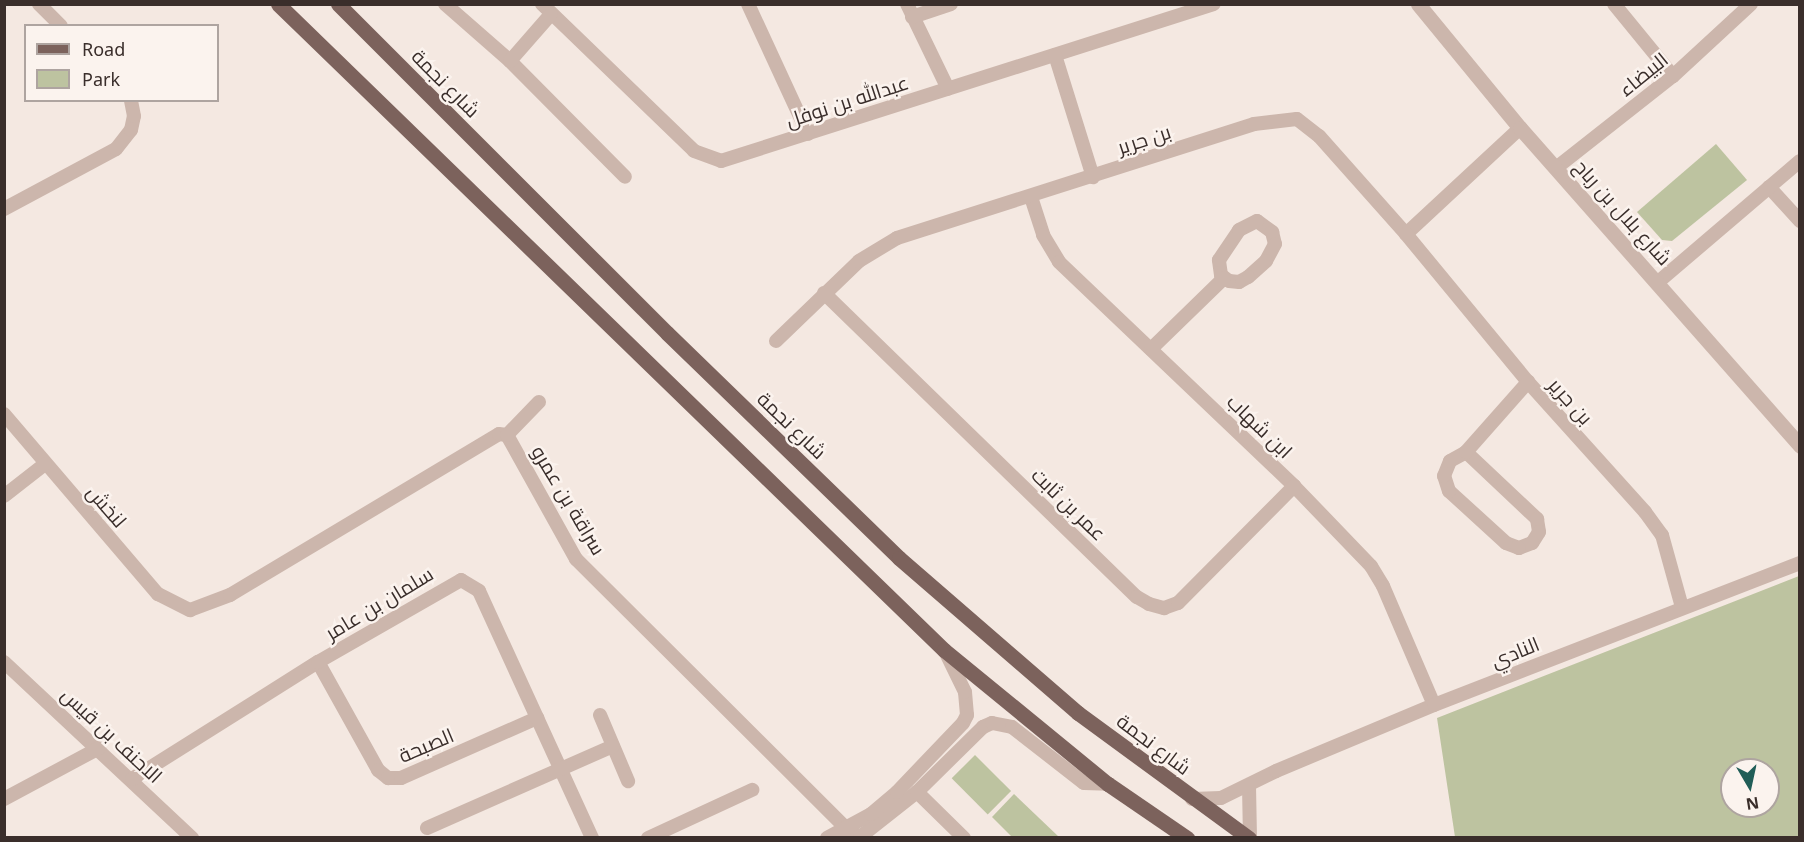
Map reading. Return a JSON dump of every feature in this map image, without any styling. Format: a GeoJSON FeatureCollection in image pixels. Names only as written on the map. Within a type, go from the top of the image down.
{"type":"FeatureCollection","features":[{"type":"Feature","properties":{"kind":"main road"},"geometry":{"type":"LineString","coordinates":[[278,4],[944,650],[1108,784],[1187,837]]}},
{"type":"Feature","properties":{"kind":"main road","name":"شارع نجمة"},"geometry":{"type":"LineString","coordinates":[[338,4],[667,333],[899,558],[1078,713],[1192,799],[1249,837]]}},
{"type":"Feature","properties":{"kind":"street"},"geometry":{"type":"LineString","coordinates":[[39,4],[59,24]]}},
{"type":"Feature","properties":{"kind":"street"},"geometry":{"type":"LineString","coordinates":[[445,4],[510,61],[625,177]]}},
{"type":"Feature","properties":{"kind":"street"},"geometry":{"type":"LineString","coordinates":[[748,4],[808,134]]}},
{"type":"Feature","properties":{"kind":"street"},"geometry":{"type":"LineString","coordinates":[[948,89],[910,11],[951,4]]}},
{"type":"Feature","properties":{"kind":"street","name":"عبدالله بن نوفل"},"geometry":{"type":"LineString","coordinates":[[547,9],[702,157],[720,161],[1214,4]]}},
{"type":"Feature","properties":{"kind":"street","name":"شارع بلال بن رباح"},"geometry":{"type":"LineString","coordinates":[[1418,4],[1520,128],[1800,446]]}},
{"type":"Feature","properties":{"kind":"street"},"geometry":{"type":"LineString","coordinates":[[1614,4],[1673,76]]}},
{"type":"Feature","properties":{"kind":"street","name":"البيضاء"},"geometry":{"type":"LineString","coordinates":[[1556,168],[1673,76],[1751,4]]}},
{"type":"Feature","properties":{"kind":"street"},"geometry":{"type":"LineString","coordinates":[[510,61],[547,9]]}},
{"type":"Feature","properties":{"kind":"street"},"geometry":{"type":"LineString","coordinates":[[1055,55],[1093,177]]}},
{"type":"Feature","properties":{"kind":"street"},"geometry":{"type":"LineString","coordinates":[[4,209],[116,149],[131,130],[134,116],[131,102]]}},
{"type":"Feature","properties":{"kind":"street","name":"بن جرير"},"geometry":{"type":"LineString","coordinates":[[776,341],[859,261],[897,238],[1254,124],[1297,119],[1319,136],[1406,234],[1528,382],[1662,535],[1682,607]]}},
{"type":"Feature","properties":{"kind":"street"},"geometry":{"type":"LineString","coordinates":[[1406,234],[1520,128]]}},
{"type":"Feature","properties":{"kind":"street"},"geometry":{"type":"LineString","coordinates":[[1657,283],[1800,161]]}},
{"type":"Feature","properties":{"kind":"street"},"geometry":{"type":"LineString","coordinates":[[1769,187],[1800,221]]}},
{"type":"Feature","properties":{"kind":"street","name":"ابن شهاب"},"geometry":{"type":"LineString","coordinates":[[1031,197],[1043,235],[1059,262],[1294,486],[1377,576],[1434,705]]}},
{"type":"Feature","properties":{"kind":"street"},"geometry":{"type":"LineString","coordinates":[[1257,221],[1268,227],[1275,244],[1266,261],[1244,280],[1234,282],[1224,278],[1219,270],[1220,260],[1239,230],[1257,221]]}},
{"type":"Feature","properties":{"kind":"street"},"geometry":{"type":"LineString","coordinates":[[1152,349],[1224,278]]}},
{"type":"Feature","properties":{"kind":"street","name":"عمر بن ثابت"},"geometry":{"type":"LineString","coordinates":[[824,293],[1137,597],[1149,604],[1164,608],[1178,603],[1294,486]]}},
{"type":"Feature","properties":{"kind":"street"},"geometry":{"type":"LineString","coordinates":[[1466,452],[1537,519],[1539,532],[1532,543],[1519,548],[1506,543],[1449,491],[1444,468],[1466,452],[1528,382]]}},
{"type":"Feature","properties":{"kind":"street"},"geometry":{"type":"LineString","coordinates":[[507,435],[538,402]]}},
{"type":"Feature","properties":{"kind":"street","name":"لنخش"},"geometry":{"type":"LineString","coordinates":[[4,414],[158,594],[190,610]]}},
{"type":"Feature","properties":{"kind":"street","name":"سراقة بن عمرو"},"geometry":{"type":"LineString","coordinates":[[190,610],[230,595],[499,434],[507,435],[576,559],[846,828],[860,837]]}},
{"type":"Feature","properties":{"kind":"street"},"geometry":{"type":"LineString","coordinates":[[6,490],[45,464]]}},
{"type":"Feature","properties":{"kind":"street","name":"النادي"},"geometry":{"type":"LineString","coordinates":[[1192,799],[1221,798],[1276,771],[1434,705],[1682,607],[1800,564]]}},
{"type":"Feature","properties":{"kind":"street","name":"سلمان بن عامر"},"geometry":{"type":"LineString","coordinates":[[132,779],[318,662],[452,582],[469,582],[479,591],[592,837]]}},
{"type":"Feature","properties":{"kind":"street"},"geometry":{"type":"LineString","coordinates":[[827,837],[846,828],[897,792],[963,723],[967,715],[965,692],[944,650]]}},
{"type":"Feature","properties":{"kind":"street","name":"الاحنف بن قيس"},"geometry":{"type":"LineString","coordinates":[[4,662],[192,837]]}},
{"type":"Feature","properties":{"kind":"street","name":"الصبحة"},"geometry":{"type":"LineString","coordinates":[[318,662],[378,770],[388,778],[401,778],[537,718]]}},
{"type":"Feature","properties":{"kind":"street"},"geometry":{"type":"LineString","coordinates":[[600,715],[628,781]]}},
{"type":"Feature","properties":{"kind":"street"},"geometry":{"type":"LineString","coordinates":[[860,837],[917,792],[975,734],[992,723],[1012,727],[1084,783],[1108,784]]}},
{"type":"Feature","properties":{"kind":"street"},"geometry":{"type":"LineString","coordinates":[[427,828],[613,746]]}},
{"type":"Feature","properties":{"kind":"street"},"geometry":{"type":"LineString","coordinates":[[4,800],[99,748]]}},
{"type":"Feature","properties":{"kind":"street"},"geometry":{"type":"LineString","coordinates":[[1249,786],[1249,837]]}},
{"type":"Feature","properties":{"kind":"street"},"geometry":{"type":"LineString","coordinates":[[648,837],[752,790]]}},
{"type":"Feature","properties":{"kind":"street"},"geometry":{"type":"LineString","coordinates":[[917,792],[964,837]]}},
{"type":"Feature","properties":{"kind":"green space"},"geometry":{"type":"Polygon","coordinates":[[[1716,144],[1747,180],[1672,241],[1662,240],[1637,212],[1716,144]]]}},
{"type":"Feature","properties":{"kind":"green space"},"geometry":{"type":"Polygon","coordinates":[[[1799,576],[1799,837],[1455,837],[1437,718],[1799,576]]]}},
{"type":"Feature","properties":{"kind":"green space"},"geometry":{"type":"Polygon","coordinates":[[[975,755],[1011,791],[988,814],[952,778],[975,755]]]}},
{"type":"Feature","properties":{"kind":"green space"},"geometry":{"type":"Polygon","coordinates":[[[1014,794],[1059,837],[1012,837],[992,817],[1014,794]]]}}]}
